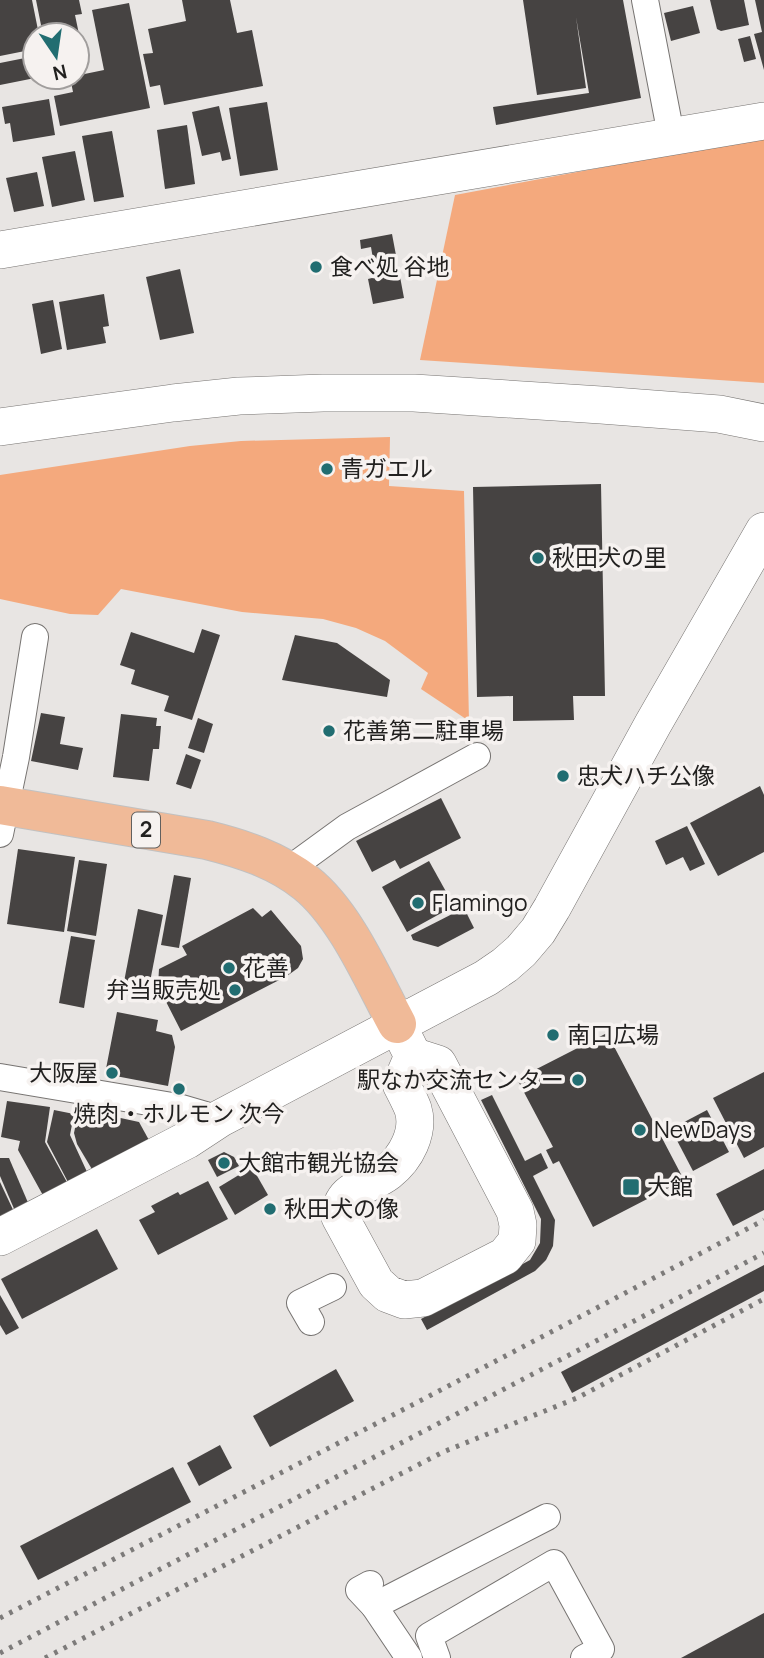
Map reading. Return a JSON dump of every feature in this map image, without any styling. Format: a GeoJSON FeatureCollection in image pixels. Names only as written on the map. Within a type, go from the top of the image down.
{"type":"FeatureCollection","features":[{"type":"Feature","properties":{"kind":"main road","name":"2"},"geometry":{"type":"LineString","coordinates":[[2,815],[207,840],[267,859],[288,870],[308,884],[336,917],[405,1040]]}},
{"type":"Feature","properties":{"kind":"street"},"geometry":{"type":"LineString","coordinates":[[645,0],[671,135]]}},
{"type":"Feature","properties":{"kind":"street"},"geometry":{"type":"LineString","coordinates":[[0,250],[764,121]]}},
{"type":"Feature","properties":{"kind":"street"},"geometry":{"type":"LineString","coordinates":[[0,427],[173,402],[323,393],[414,393],[563,402],[719,414],[764,423]]}},
{"type":"Feature","properties":{"kind":"street"},"geometry":{"type":"LineString","coordinates":[[0,1237],[187,1140],[219,1119],[405,1040],[475,984],[505,965],[538,931],[764,531]]}},
{"type":"Feature","properties":{"kind":"street"},"geometry":{"type":"LineString","coordinates":[[2,815],[16,757],[35,637]]}},
{"type":"Feature","properties":{"kind":"street"},"geometry":{"type":"LineString","coordinates":[[288,870],[347,827],[477,756]]}},
{"type":"Feature","properties":{"kind":"street"},"geometry":{"type":"LineString","coordinates":[[405,1040],[438,1064],[516,1211],[518,1225],[516,1241],[505,1256],[424,1298],[404,1300],[388,1294],[376,1283],[341,1217],[340,1206],[356,1189],[388,1172],[411,1142],[415,1125],[413,1110],[401,1084],[405,1040]]}},
{"type":"Feature","properties":{"kind":"street"},"geometry":{"type":"LineString","coordinates":[[0,1077],[178,1107],[219,1119]]}},
{"type":"Feature","properties":{"kind":"street"},"geometry":{"type":"LineString","coordinates":[[311,1322],[300,1303],[333,1287]]}},
{"type":"Feature","properties":{"kind":"street"},"geometry":{"type":"LineString","coordinates":[[409,1658],[372,1595],[547,1517]]}},
{"type":"Feature","properties":{"kind":"street"},"geometry":{"type":"LineString","coordinates":[[438,1658],[429,1636],[554,1563],[601,1649],[584,1658]]}},
{"type":"Feature","properties":{"kind":"shaded area"},"geometry":{"type":"Polygon","coordinates":[[[764,137],[764,383],[420,360],[455,195],[764,137]]]}},
{"type":"Feature","properties":{"kind":"shaded area"},"geometry":{"type":"Polygon","coordinates":[[[390,437],[389,486],[464,491],[469,721],[421,689],[428,673],[385,641],[356,628],[323,619],[242,612],[121,589],[98,615],[70,614],[0,599],[0,475],[190,446],[241,441],[390,437]]]}},
{"type":"Feature","properties":{"kind":"building"},"geometry":{"type":"Polygon","coordinates":[[[0,0],[32,0],[36,21],[21,21],[21,52],[0,56],[0,0]]]}},
{"type":"Feature","properties":{"kind":"building"},"geometry":{"type":"Polygon","coordinates":[[[36,0],[79,0],[82,14],[75,15],[76,21],[40,21],[36,0]]]}},
{"type":"Feature","properties":{"kind":"building"},"geometry":{"type":"Polygon","coordinates":[[[182,0],[230,0],[237,33],[252,30],[263,86],[164,105],[160,85],[150,87],[143,54],[153,53],[148,29],[186,21],[182,0]]]}},
{"type":"Feature","properties":{"kind":"building"},"geometry":{"type":"Polygon","coordinates":[[[523,0],[623,0],[641,98],[496,125],[493,107],[589,93],[576,17],[586,88],[537,95],[523,0]]]}},
{"type":"Feature","properties":{"kind":"building"},"geometry":{"type":"Polygon","coordinates":[[[710,0],[744,0],[749,25],[721,31],[717,29],[710,0]]]}},
{"type":"Feature","properties":{"kind":"building"},"geometry":{"type":"Polygon","coordinates":[[[755,0],[764,0],[764,70],[754,34],[762,32],[755,0]]]}},
{"type":"Feature","properties":{"kind":"building"},"geometry":{"type":"Polygon","coordinates":[[[129,3],[150,108],[60,126],[54,96],[73,91],[91,91],[91,73],[104,70],[92,10],[129,3]]]}},
{"type":"Feature","properties":{"kind":"building"},"geometry":{"type":"Polygon","coordinates":[[[693,6],[700,33],[671,41],[664,13],[693,6]]]}},
{"type":"Feature","properties":{"kind":"building"},"geometry":{"type":"Polygon","coordinates":[[[750,36],[756,59],[744,62],[738,39],[750,36]]]}},
{"type":"Feature","properties":{"kind":"building"},"geometry":{"type":"Polygon","coordinates":[[[21,59],[21,81],[0,85],[0,63],[21,59]]]}},
{"type":"Feature","properties":{"kind":"building"},"geometry":{"type":"Polygon","coordinates":[[[49,99],[55,135],[13,142],[10,123],[5,124],[2,107],[49,99]]]}},
{"type":"Feature","properties":{"kind":"building"},"geometry":{"type":"Polygon","coordinates":[[[267,102],[278,170],[240,176],[229,108],[267,102]]]}},
{"type":"Feature","properties":{"kind":"building"},"geometry":{"type":"Polygon","coordinates":[[[219,106],[231,159],[222,161],[220,152],[202,156],[192,112],[219,106]]]}},
{"type":"Feature","properties":{"kind":"building"},"geometry":{"type":"Polygon","coordinates":[[[187,125],[195,184],[165,189],[157,130],[187,125]]]}},
{"type":"Feature","properties":{"kind":"building"},"geometry":{"type":"Polygon","coordinates":[[[112,131],[124,197],[94,202],[82,136],[112,131]]]}},
{"type":"Feature","properties":{"kind":"building"},"geometry":{"type":"Polygon","coordinates":[[[75,151],[85,200],[52,207],[42,157],[75,151]]]}},
{"type":"Feature","properties":{"kind":"building"},"geometry":{"type":"Polygon","coordinates":[[[37,172],[44,206],[14,212],[6,178],[37,172]]]}},
{"type":"Feature","properties":{"kind":"building"},"geometry":{"type":"Polygon","coordinates":[[[392,234],[404,298],[373,304],[368,279],[376,277],[371,247],[361,249],[360,240],[392,234]]]}},
{"type":"Feature","properties":{"kind":"building"},"geometry":{"type":"Polygon","coordinates":[[[180,269],[194,333],[160,340],[146,277],[180,269]]]}},
{"type":"Feature","properties":{"kind":"building"},"geometry":{"type":"Polygon","coordinates":[[[104,294],[109,326],[103,327],[106,343],[67,350],[59,302],[104,294]]]}},
{"type":"Feature","properties":{"kind":"building"},"geometry":{"type":"Polygon","coordinates":[[[53,300],[62,349],[41,354],[32,304],[53,300]]]}},
{"type":"Feature","properties":{"kind":"building","name":"秋田犬の里"},"geometry":{"type":"Polygon","coordinates":[[[601,484],[605,696],[573,696],[574,720],[513,721],[513,696],[477,697],[473,487],[601,484]]]}},
{"type":"Feature","properties":{"kind":"building"},"geometry":{"type":"Polygon","coordinates":[[[202,629],[220,635],[192,720],[164,711],[169,696],[131,684],[135,670],[120,665],[131,632],[194,653],[202,629]]]}},
{"type":"Feature","properties":{"kind":"building"},"geometry":{"type":"Polygon","coordinates":[[[295,635],[337,643],[390,680],[387,697],[282,680],[295,635]]]}},
{"type":"Feature","properties":{"kind":"building"},"geometry":{"type":"Polygon","coordinates":[[[41,713],[65,717],[60,744],[83,748],[78,770],[31,761],[41,713]]]}},
{"type":"Feature","properties":{"kind":"building"},"geometry":{"type":"Polygon","coordinates":[[[121,714],[157,718],[156,726],[161,726],[159,749],[153,749],[149,781],[113,777],[121,714]]]}},
{"type":"Feature","properties":{"kind":"building"},"geometry":{"type":"Polygon","coordinates":[[[198,718],[213,724],[204,753],[188,748],[198,718]]]}},
{"type":"Feature","properties":{"kind":"building"},"geometry":{"type":"Polygon","coordinates":[[[186,754],[201,760],[191,789],[176,784],[186,754]]]}},
{"type":"Feature","properties":{"kind":"building"},"geometry":{"type":"Polygon","coordinates":[[[760,786],[764,795],[764,852],[718,876],[690,823],[760,786]]]}},
{"type":"Feature","properties":{"kind":"building"},"geometry":{"type":"Polygon","coordinates":[[[441,798],[461,838],[400,869],[395,860],[372,872],[356,841],[441,798]]]}},
{"type":"Feature","properties":{"kind":"building"},"geometry":{"type":"Polygon","coordinates":[[[687,826],[705,864],[690,871],[683,857],[666,865],[655,841],[687,826]]]}},
{"type":"Feature","properties":{"kind":"building"},"geometry":{"type":"Polygon","coordinates":[[[18,849],[75,857],[64,932],[7,924],[18,849]]]}},
{"type":"Feature","properties":{"kind":"building"},"geometry":{"type":"Polygon","coordinates":[[[79,860],[107,864],[96,936],[67,931],[79,860]]]}},
{"type":"Feature","properties":{"kind":"building"},"geometry":{"type":"Polygon","coordinates":[[[429,861],[454,906],[407,932],[382,887],[429,861]]]}},
{"type":"Feature","properties":{"kind":"building"},"geometry":{"type":"Polygon","coordinates":[[[174,875],[191,878],[179,948],[161,945],[174,875]]]}},
{"type":"Feature","properties":{"kind":"building","name":"花善"},"geometry":{"type":"Polygon","coordinates":[[[253,908],[262,917],[271,910],[301,946],[303,959],[298,968],[181,1031],[158,986],[159,969],[187,955],[182,946],[253,908]]]}},
{"type":"Feature","properties":{"kind":"building"},"geometry":{"type":"Polygon","coordinates":[[[464,908],[474,928],[438,947],[413,940],[411,935],[464,908]]]}},
{"type":"Feature","properties":{"kind":"building"},"geometry":{"type":"Polygon","coordinates":[[[138,909],[163,915],[148,992],[123,987],[138,909]]]}},
{"type":"Feature","properties":{"kind":"building"},"geometry":{"type":"Polygon","coordinates":[[[71,936],[95,940],[84,1008],[59,1003],[71,936]]]}},
{"type":"Feature","properties":{"kind":"building"},"geometry":{"type":"Polygon","coordinates":[[[117,1012],[158,1020],[156,1031],[172,1035],[175,1047],[168,1086],[105,1074],[117,1012]]]}},
{"type":"Feature","properties":{"kind":"building"},"geometry":{"type":"Polygon","coordinates":[[[607,1033],[684,1180],[593,1227],[559,1161],[553,1164],[546,1150],[553,1147],[517,1079],[607,1033]]]}},
{"type":"Feature","properties":{"kind":"building"},"geometry":{"type":"Polygon","coordinates":[[[764,1072],[764,1147],[744,1158],[713,1098],[764,1072]]]}},
{"type":"Feature","properties":{"kind":"building"},"geometry":{"type":"Polygon","coordinates":[[[492,1095],[525,1161],[541,1153],[548,1168],[533,1176],[555,1220],[553,1246],[546,1260],[535,1271],[427,1330],[421,1319],[530,1260],[540,1243],[541,1219],[481,1100],[492,1095]]]}},
{"type":"Feature","properties":{"kind":"building"},"geometry":{"type":"Polygon","coordinates":[[[7,1101],[50,1107],[45,1142],[69,1186],[45,1199],[18,1150],[20,1141],[1,1137],[7,1101]]]}},
{"type":"Feature","properties":{"kind":"building"},"geometry":{"type":"Polygon","coordinates":[[[79,1109],[139,1122],[150,1142],[93,1171],[77,1144],[74,1133],[79,1109]]]}},
{"type":"Feature","properties":{"kind":"building"},"geometry":{"type":"Polygon","coordinates":[[[54,1110],[74,1114],[70,1135],[88,1174],[69,1184],[47,1142],[54,1110]]]}},
{"type":"Feature","properties":{"kind":"building"},"geometry":{"type":"Polygon","coordinates":[[[707,1110],[729,1152],[693,1171],[671,1129],[707,1110]]]}},
{"type":"Feature","properties":{"kind":"building","name":"大館市観光協会"},"geometry":{"type":"Polygon","coordinates":[[[224,1152],[234,1157],[239,1166],[217,1177],[208,1160],[224,1152]]]}},
{"type":"Feature","properties":{"kind":"building"},"geometry":{"type":"Polygon","coordinates":[[[0,1158],[9,1158],[29,1205],[15,1211],[0,1176],[0,1158]]]}},
{"type":"Feature","properties":{"kind":"building"},"geometry":{"type":"Polygon","coordinates":[[[252,1167],[268,1195],[235,1215],[219,1187],[252,1167]]]}},
{"type":"Feature","properties":{"kind":"building"},"geometry":{"type":"Polygon","coordinates":[[[764,1169],[764,1210],[733,1226],[716,1194],[764,1169]]]}},
{"type":"Feature","properties":{"kind":"building"},"geometry":{"type":"Polygon","coordinates":[[[208,1181],[228,1219],[158,1255],[139,1220],[155,1212],[151,1206],[208,1181]]]}},
{"type":"Feature","properties":{"kind":"building"},"geometry":{"type":"Polygon","coordinates":[[[0,1182],[15,1214],[0,1221],[0,1182]]]}},
{"type":"Feature","properties":{"kind":"building"},"geometry":{"type":"Polygon","coordinates":[[[97,1229],[118,1269],[22,1319],[1,1279],[97,1229]]]}},
{"type":"Feature","properties":{"kind":"building"},"geometry":{"type":"Polygon","coordinates":[[[764,1265],[764,1291],[572,1393],[561,1372],[764,1265]]]}},
{"type":"Feature","properties":{"kind":"building"},"geometry":{"type":"Polygon","coordinates":[[[0,1295],[19,1328],[6,1335],[0,1325],[0,1295]]]}},
{"type":"Feature","properties":{"kind":"building"},"geometry":{"type":"Polygon","coordinates":[[[336,1369],[354,1401],[270,1447],[253,1416],[336,1369]]]}},
{"type":"Feature","properties":{"kind":"building"},"geometry":{"type":"Polygon","coordinates":[[[220,1445],[232,1468],[199,1486],[187,1463],[220,1445]]]}},
{"type":"Feature","properties":{"kind":"building"},"geometry":{"type":"Polygon","coordinates":[[[173,1467],[191,1502],[38,1580],[20,1546],[173,1467]]]}},
{"type":"Feature","properties":{"kind":"building"},"geometry":{"type":"Polygon","coordinates":[[[764,1613],[764,1658],[681,1658],[764,1613]]]}},
{"type":"Feature","properties":{"kind":"railway"},"geometry":{"type":"LineString","coordinates":[[0,1618],[764,1220]]}},
{"type":"Feature","properties":{"kind":"railway"},"geometry":{"type":"LineString","coordinates":[[0,1653],[764,1253]]}},
{"type":"Feature","properties":{"kind":"railway"},"geometry":{"type":"LineString","coordinates":[[45,1658],[443,1452],[577,1398],[764,1299]]}},
{"type":"Feature","properties":{"kind":"place","name":"食べ処 谷地"},"geometry":{"type":"Point","coordinates":[316,267]}},
{"type":"Feature","properties":{"kind":"place","name":"青ガエル"},"geometry":{"type":"Point","coordinates":[327,469]}},
{"type":"Feature","properties":{"kind":"place","name":"秋田犬の里"},"geometry":{"type":"Point","coordinates":[538,558]}},
{"type":"Feature","properties":{"kind":"place","name":"花善第二駐車場"},"geometry":{"type":"Point","coordinates":[329,731]}},
{"type":"Feature","properties":{"kind":"place","name":"忠犬ハチ公像"},"geometry":{"type":"Point","coordinates":[563,776]}},
{"type":"Feature","properties":{"kind":"place","name":"Flamingo"},"geometry":{"type":"Point","coordinates":[418,903]}},
{"type":"Feature","properties":{"kind":"place","name":"花善"},"geometry":{"type":"Point","coordinates":[229,968]}},
{"type":"Feature","properties":{"kind":"place","name":"弁当販売処"},"geometry":{"type":"Point","coordinates":[235,990]}},
{"type":"Feature","properties":{"kind":"place","name":"南口広場"},"geometry":{"type":"Point","coordinates":[553,1035]}},
{"type":"Feature","properties":{"kind":"place","name":"大阪屋"},"geometry":{"type":"Point","coordinates":[112,1073]}},
{"type":"Feature","properties":{"kind":"place","name":"駅なか交流センター"},"geometry":{"type":"Point","coordinates":[578,1080]}},
{"type":"Feature","properties":{"kind":"place","name":"焼肉・ホルモン 次今"},"geometry":{"type":"Point","coordinates":[179,1089]}},
{"type":"Feature","properties":{"kind":"place","name":"NewDays"},"geometry":{"type":"Point","coordinates":[640,1130]}},
{"type":"Feature","properties":{"kind":"place","name":"大館市観光協会"},"geometry":{"type":"Point","coordinates":[224,1163]}},
{"type":"Feature","properties":{"kind":"place","name":"大館"},"geometry":{"type":"Point","coordinates":[631,1187]}},
{"type":"Feature","properties":{"kind":"place","name":"秋田犬の像"},"geometry":{"type":"Point","coordinates":[270,1209]}}]}
